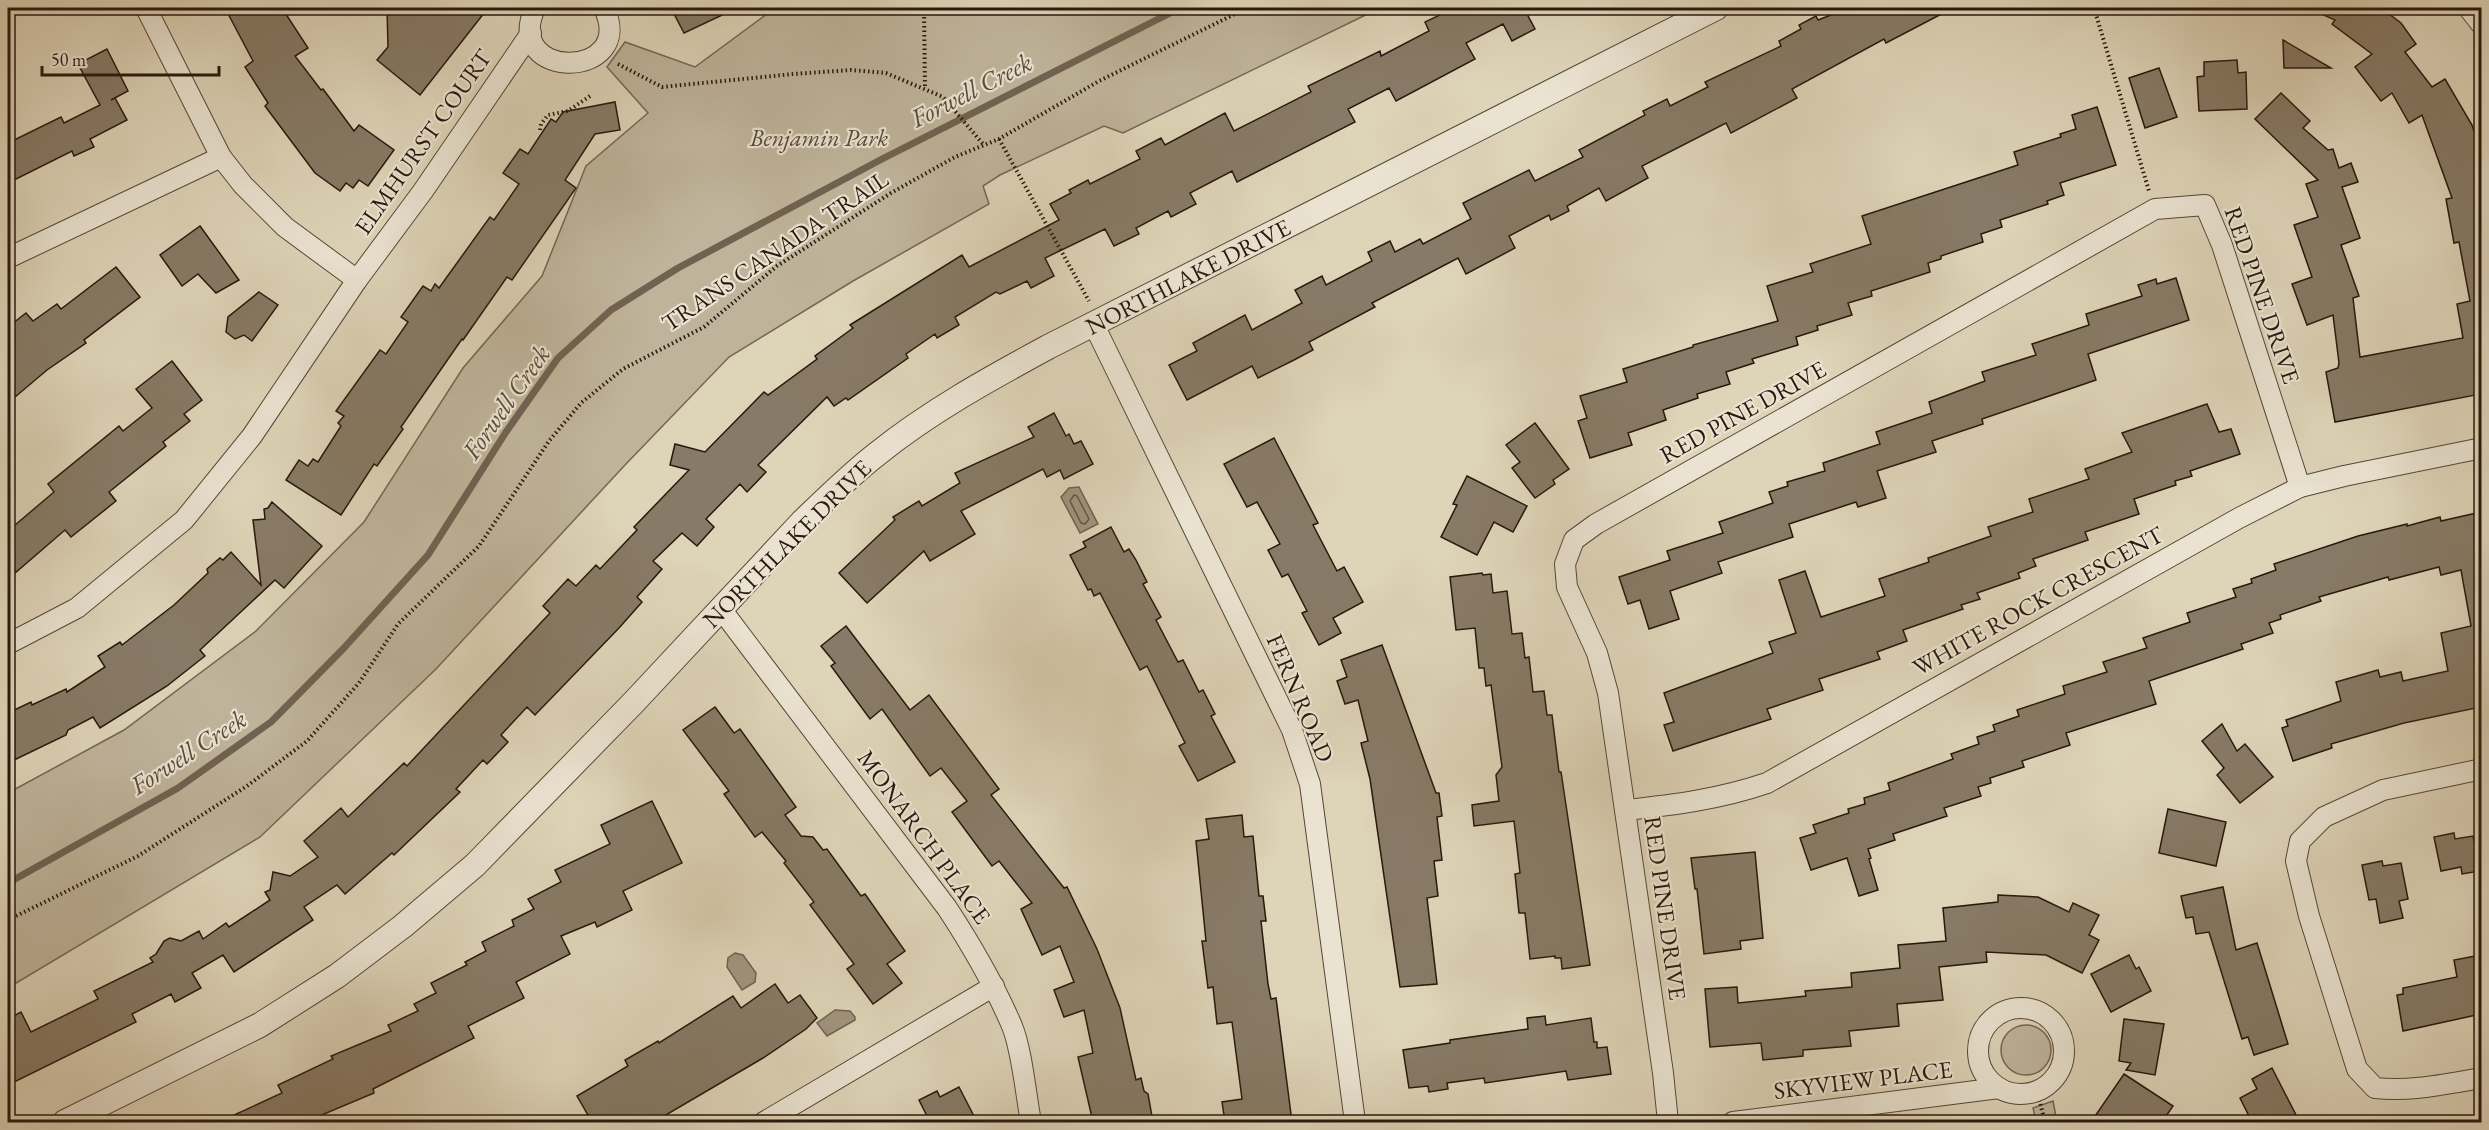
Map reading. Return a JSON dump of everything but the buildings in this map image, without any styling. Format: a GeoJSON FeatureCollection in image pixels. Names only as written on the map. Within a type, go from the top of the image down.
{"type":"FeatureCollection","features":[{"type":"Feature","properties":{"kind":"street"},"geometry":{"type":"LineString","coordinates":[[146,8],[221,157],[243,185],[285,227],[357,280]]}},
{"type":"Feature","properties":{"kind":"street","name":"ELMHURST COURT"},"geometry":{"type":"LineString","coordinates":[[8,644],[77,608],[184,520],[252,436],[357,280],[423,191],[531,33],[530,19],[536,8]]}},
{"type":"Feature","properties":{"kind":"street"},"geometry":{"type":"LineString","coordinates":[[531,33],[536,45],[553,61],[566,65],[580,64],[597,53],[606,42],[609,18],[604,8]]}},
{"type":"Feature","properties":{"kind":"street","name":"NORTHLAKE DRIVE"},"geometry":{"type":"LineString","coordinates":[[65,1122],[260,1025],[337,976],[404,926],[475,865],[830,495],[890,444],[989,378],[1716,8]]}},
{"type":"Feature","properties":{"kind":"street"},"geometry":{"type":"LineString","coordinates":[[2471,8],[2481,22]]}},
{"type":"Feature","properties":{"kind":"street"},"geometry":{"type":"LineString","coordinates":[[8,258],[221,157]]}},
{"type":"Feature","properties":{"kind":"street","name":"RED PINE DRIVE"},"geometry":{"type":"LineString","coordinates":[[1668,1122],[1663,1073],[1608,693],[1597,653],[1567,587],[1565,564],[1574,540],[1596,524],[2154,209],[2205,205],[2222,245],[2300,488]]}},
{"type":"Feature","properties":{"kind":"street","name":"FERN ROAD"},"geometry":{"type":"LineString","coordinates":[[1097,323],[1292,730],[1306,773],[1355,1122]]}},
{"type":"Feature","properties":{"kind":"street","name":"WHITE ROCK CRESCENT"},"geometry":{"type":"LineString","coordinates":[[1626,810],[1700,802],[1733,795],[1767,783],[2238,518],[2300,488],[2352,474],[2481,448]]}},
{"type":"Feature","properties":{"kind":"street","name":"MONARCH PLACE"},"geometry":{"type":"LineString","coordinates":[[721,609],[947,908],[976,953],[994,986],[1015,1038],[1030,1122]]}},
{"type":"Feature","properties":{"kind":"street"},"geometry":{"type":"LineString","coordinates":[[2481,769],[2383,790],[2324,817],[2300,841],[2296,861],[2309,916],[2357,1069],[2375,1088],[2401,1091],[2426,1089],[2481,1078]]}},
{"type":"Feature","properties":{"kind":"street"},"geometry":{"type":"LineString","coordinates":[[764,1122],[994,986]]}},
{"type":"Feature","properties":{"kind":"street","name":"SKYVIEW PLACE"},"geometry":{"type":"LineString","coordinates":[[2013,1009],[2033,1009],[2047,1016],[2057,1026],[2064,1044],[2064,1060],[2060,1071],[2050,1083],[2037,1091],[2028,1094],[2013,1093],[1999,1088],[1987,1077],[1980,1064],[1978,1047],[1982,1033],[1990,1020],[1999,1014],[2013,1009]]}},
{"type":"Feature","properties":{"kind":"street","name":"SKYVIEW PLACE"},"geometry":{"type":"LineString","coordinates":[[1733,1122],[1999,1088]]}},
{"type":"Feature","properties":{"kind":"path"},"geometry":{"type":"LineString","coordinates":[[924,8],[925,89]]}},
{"type":"Feature","properties":{"kind":"path","name":"TRANS CANADA TRAIL"},"geometry":{"type":"LineString","coordinates":[[8,920],[138,856],[247,786],[307,741],[359,683],[398,624],[479,546],[549,441],[581,403],[623,369],[704,327],[777,266],[891,193],[983,144],[999,139],[1100,81],[1247,8]]}},
{"type":"Feature","properties":{"kind":"path"},"geometry":{"type":"LineString","coordinates":[[2094,8],[2154,209]]}},
{"type":"Feature","properties":{"kind":"path"},"geometry":{"type":"LineString","coordinates":[[597,53],[662,87],[851,70],[886,73],[943,97],[983,144]]}},
{"type":"Feature","properties":{"kind":"path"},"geometry":{"type":"LineString","coordinates":[[540,129],[548,115],[568,111],[590,96]]}},
{"type":"Feature","properties":{"kind":"path"},"geometry":{"type":"LineString","coordinates":[[999,139],[1097,323]]}},
{"type":"Feature","properties":{"kind":"path"},"geometry":{"type":"LineString","coordinates":[[2037,1091],[2045,1122]]}},
{"type":"Feature","properties":{"kind":"green space","name":"Benjamin Park"},"geometry":{"type":"Polygon","coordinates":[[[775,8],[1380,8],[1123,133],[1104,126],[1000,175],[983,186],[989,204],[853,281],[729,357],[625,465],[436,669],[260,837],[8,988],[8,793],[124,730],[256,631],[364,522],[463,368],[542,276],[586,166],[648,113],[607,67],[625,42],[695,67],[775,8]]]}},
{"type":"Feature","properties":{"kind":"green space"},"geometry":{"type":"Polygon","coordinates":[[[2026,1025],[2044,1032],[2051,1050],[2044,1068],[2026,1075],[2008,1068],[2001,1050],[2008,1032],[2026,1025]]]}},
{"type":"Feature","properties":{"kind":"green space"},"geometry":{"type":"Polygon","coordinates":[[[2053,1101],[2057,1122],[2036,1122],[2033,1108],[2053,1101]]]}},
{"type":"Feature","properties":{"kind":"water"},"geometry":{"type":"Polygon","coordinates":[[[1079,487],[1098,524],[1080,533],[1061,497],[1069,488],[1079,487]]]}},
{"type":"Feature","properties":{"kind":"water"},"geometry":{"type":"Polygon","coordinates":[[[735,953],[743,955],[756,973],[755,982],[742,990],[727,967],[728,958],[735,953]]]}},
{"type":"Feature","properties":{"kind":"water"},"geometry":{"type":"Polygon","coordinates":[[[835,1010],[850,1011],[855,1020],[827,1036],[817,1023],[835,1010]]]}},
{"type":"Feature","properties":{"kind":"waterway","name":"Forwell Creek"},"geometry":{"type":"LineString","coordinates":[[8,883],[178,788],[271,722],[343,649],[428,555],[506,432],[558,358],[611,310],[678,268],[882,159],[1180,8]]}}]}
